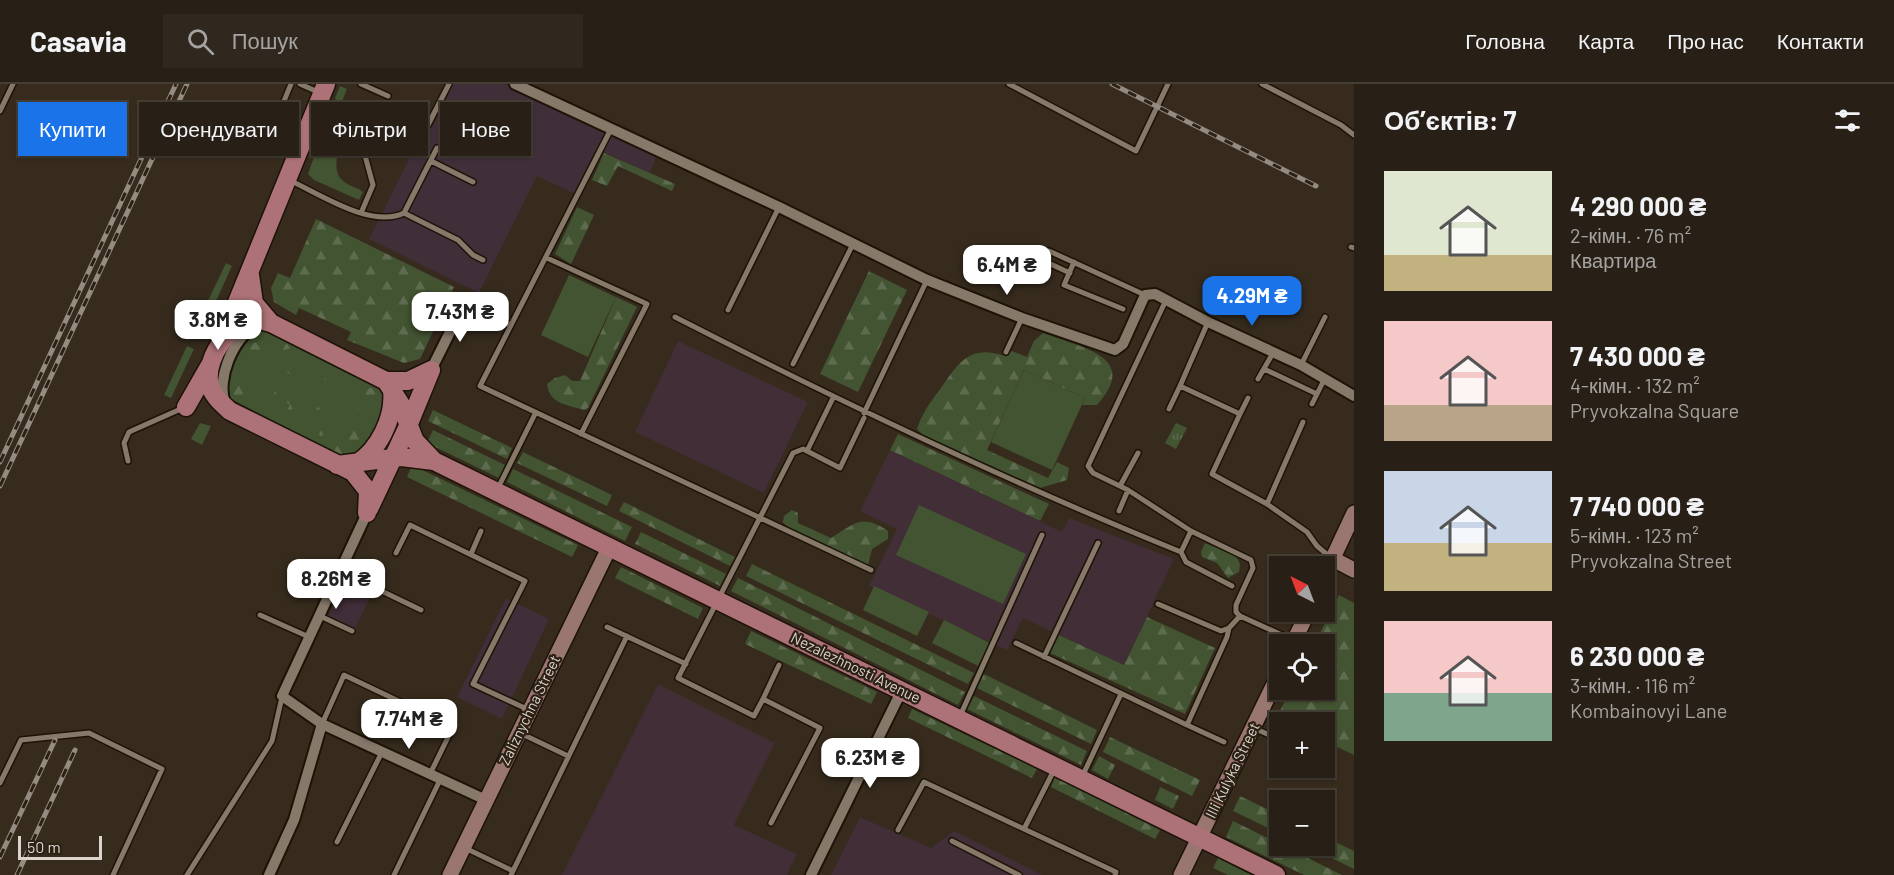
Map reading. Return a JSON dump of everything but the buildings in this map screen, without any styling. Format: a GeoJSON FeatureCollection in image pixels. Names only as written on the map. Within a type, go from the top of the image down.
{"type":"FeatureCollection","features":[{"type":"Feature","properties":{"kind":"main road"},"geometry":{"type":"LineString","coordinates":[[230,411],[212,390],[209,381],[216,354],[311,123]]}},
{"type":"Feature","properties":{"kind":"main road"},"geometry":{"type":"LineString","coordinates":[[251,269],[251,296],[271,323]]}},
{"type":"Feature","properties":{"kind":"main road"},"geometry":{"type":"LineString","coordinates":[[186,407],[216,354],[232,332],[244,324],[257,320],[271,323],[389,385],[408,381],[431,370]]}},
{"type":"Feature","properties":{"kind":"main road"},"geometry":{"type":"LineString","coordinates":[[367,513],[394,458],[431,370]]}},
{"type":"Feature","properties":{"kind":"main road"},"geometry":{"type":"LineString","coordinates":[[351,464],[373,449],[391,414],[389,385]]}},
{"type":"Feature","properties":{"kind":"main road","name":"Nezalezhnosti Avenue"},"geometry":{"type":"LineString","coordinates":[[389,385],[400,403],[415,441],[434,461],[1276,875]]}},
{"type":"Feature","properties":{"kind":"main road"},"geometry":{"type":"LineString","coordinates":[[186,407],[214,406],[230,411],[351,464]]}},
{"type":"Feature","properties":{"kind":"main road","name":"Nezalezhnosti Avenue"},"geometry":{"type":"LineString","coordinates":[[351,464],[394,458],[434,461]]}},
{"type":"Feature","properties":{"kind":"main road"},"geometry":{"type":"LineString","coordinates":[[351,464],[353,472],[368,491],[367,513]]}},
{"type":"Feature","properties":{"kind":"street"},"geometry":{"type":"LineString","coordinates":[[515,84],[779,207],[927,280],[1022,318],[1115,350],[1123,344],[1144,295],[1155,294],[1208,322],[1301,365],[1354,395]]}},
{"type":"Feature","properties":{"kind":"street"},"geometry":{"type":"LineString","coordinates":[[431,370],[464,304]]}},
{"type":"Feature","properties":{"kind":"street"},"geometry":{"type":"LineString","coordinates":[[230,411],[222,395],[224,371],[245,333],[257,325],[271,323]]}},
{"type":"Feature","properties":{"kind":"street"},"geometry":{"type":"LineString","coordinates":[[367,513],[338,570],[282,696],[322,724],[486,800]]}},
{"type":"Feature","properties":{"kind":"street"},"geometry":{"type":"LineString","coordinates":[[1334,556],[1354,513]]}},
{"type":"Feature","properties":{"kind":"street","name":"Zaliznychna Street"},"geometry":{"type":"LineString","coordinates":[[450,875],[610,546]]}},
{"type":"Feature","properties":{"kind":"street"},"geometry":{"type":"LineString","coordinates":[[1335,560],[1354,570]]}},
{"type":"Feature","properties":{"kind":"street"},"geometry":{"type":"LineString","coordinates":[[811,875],[902,690]]}},
{"type":"Feature","properties":{"kind":"street","name":"Illi Kulyka Street"},"geometry":{"type":"LineString","coordinates":[[1181,875],[1269,694]]}},
{"type":"Feature","properties":{"kind":"street"},"geometry":{"type":"LineString","coordinates":[[268,875],[294,820],[322,724]]}},
{"type":"Feature","properties":{"kind":"lane"},"geometry":{"type":"LineString","coordinates":[[0,111],[13,84]]}},
{"type":"Feature","properties":{"kind":"lane"},"geometry":{"type":"LineString","coordinates":[[284,102],[291,84]]}},
{"type":"Feature","properties":{"kind":"lane"},"geometry":{"type":"LineString","coordinates":[[300,84],[324,89]]}},
{"type":"Feature","properties":{"kind":"lane"},"geometry":{"type":"LineString","coordinates":[[361,84],[388,96]]}},
{"type":"Feature","properties":{"kind":"lane"},"geometry":{"type":"LineString","coordinates":[[428,125],[449,84]]}},
{"type":"Feature","properties":{"kind":"lane"},"geometry":{"type":"LineString","coordinates":[[1009,84],[1136,151],[1168,84]]}},
{"type":"Feature","properties":{"kind":"lane"},"geometry":{"type":"LineString","coordinates":[[1262,84],[1341,125],[1354,135]]}},
{"type":"Feature","properties":{"kind":"lane"},"geometry":{"type":"LineString","coordinates":[[611,129],[480,386],[535,414],[871,570]]}},
{"type":"Feature","properties":{"kind":"lane"},"geometry":{"type":"LineString","coordinates":[[288,180],[361,213],[387,219],[404,213],[437,148]]}},
{"type":"Feature","properties":{"kind":"lane"},"geometry":{"type":"LineString","coordinates":[[361,213],[373,185],[365,156]]}},
{"type":"Feature","properties":{"kind":"lane"},"geometry":{"type":"LineString","coordinates":[[431,161],[473,182]]}},
{"type":"Feature","properties":{"kind":"lane"},"geometry":{"type":"LineString","coordinates":[[728,310],[779,207]]}},
{"type":"Feature","properties":{"kind":"lane"},"geometry":{"type":"LineString","coordinates":[[404,213],[458,240],[473,255],[483,260]]}},
{"type":"Feature","properties":{"kind":"lane"},"geometry":{"type":"LineString","coordinates":[[793,364],[854,243]]}},
{"type":"Feature","properties":{"kind":"lane"},"geometry":{"type":"LineString","coordinates":[[1049,251],[1144,295]]}},
{"type":"Feature","properties":{"kind":"lane"},"geometry":{"type":"LineString","coordinates":[[1032,252],[1044,261],[1070,273]]}},
{"type":"Feature","properties":{"kind":"lane"},"geometry":{"type":"LineString","coordinates":[[547,258],[647,304],[580,434]]}},
{"type":"Feature","properties":{"kind":"lane"},"geometry":{"type":"LineString","coordinates":[[1074,262],[1064,285],[1123,309]]}},
{"type":"Feature","properties":{"kind":"lane"},"geometry":{"type":"LineString","coordinates":[[779,665],[754,716],[678,678],[758,516],[793,453],[798,449],[807,451],[840,468],[927,280]]}},
{"type":"Feature","properties":{"kind":"lane"},"geometry":{"type":"LineString","coordinates":[[1166,299],[1089,463],[1091,472],[1128,490],[1191,531],[1253,562],[1253,568],[1236,605],[1236,612],[1276,634]]}},
{"type":"Feature","properties":{"kind":"lane"},"geometry":{"type":"LineString","coordinates":[[464,304],[510,325]]}},
{"type":"Feature","properties":{"kind":"lane"},"geometry":{"type":"LineString","coordinates":[[675,317],[864,415],[1056,500],[1181,552],[1186,562],[1232,586]]}},
{"type":"Feature","properties":{"kind":"lane"},"geometry":{"type":"LineString","coordinates":[[1301,365],[1325,317]]}},
{"type":"Feature","properties":{"kind":"lane"},"geometry":{"type":"LineString","coordinates":[[1006,352],[1022,318]]}},
{"type":"Feature","properties":{"kind":"lane"},"geometry":{"type":"LineString","coordinates":[[1169,409],[1208,322]]}},
{"type":"Feature","properties":{"kind":"lane"},"geometry":{"type":"LineString","coordinates":[[1258,379],[1273,353]]}},
{"type":"Feature","properties":{"kind":"lane"},"geometry":{"type":"LineString","coordinates":[[1264,369],[1317,394]]}},
{"type":"Feature","properties":{"kind":"lane"},"geometry":{"type":"LineString","coordinates":[[1312,404],[1325,378]]}},
{"type":"Feature","properties":{"kind":"lane"},"geometry":{"type":"LineString","coordinates":[[1180,386],[1240,414]]}},
{"type":"Feature","properties":{"kind":"lane"},"geometry":{"type":"LineString","coordinates":[[807,451],[834,398]]}},
{"type":"Feature","properties":{"kind":"lane"},"geometry":{"type":"LineString","coordinates":[[1248,398],[1212,474],[1267,504],[1307,532],[1317,546],[1329,556]]}},
{"type":"Feature","properties":{"kind":"lane"},"geometry":{"type":"LineString","coordinates":[[128,461],[123,443],[129,432],[186,407]]}},
{"type":"Feature","properties":{"kind":"lane"},"geometry":{"type":"LineString","coordinates":[[496,491],[535,414]]}},
{"type":"Feature","properties":{"kind":"lane"},"geometry":{"type":"LineString","coordinates":[[1267,504],[1303,423]]}},
{"type":"Feature","properties":{"kind":"lane"},"geometry":{"type":"LineString","coordinates":[[1120,486],[1138,453]]}},
{"type":"Feature","properties":{"kind":"lane"},"geometry":{"type":"LineString","coordinates":[[1119,511],[1128,490]]}},
{"type":"Feature","properties":{"kind":"lane"},"geometry":{"type":"LineString","coordinates":[[396,553],[410,525],[525,580],[473,684],[529,710]]}},
{"type":"Feature","properties":{"kind":"lane"},"geometry":{"type":"LineString","coordinates":[[471,554],[482,531]]}},
{"type":"Feature","properties":{"kind":"lane"},"geometry":{"type":"LineString","coordinates":[[1181,552],[1191,531]]}},
{"type":"Feature","properties":{"kind":"lane"},"geometry":{"type":"LineString","coordinates":[[959,718],[1042,535]]}},
{"type":"Feature","properties":{"kind":"lane"},"geometry":{"type":"LineString","coordinates":[[1044,657],[1098,543]]}},
{"type":"Feature","properties":{"kind":"lane"},"geometry":{"type":"LineString","coordinates":[[338,570],[421,610]]}},
{"type":"Feature","properties":{"kind":"lane"},"geometry":{"type":"LineString","coordinates":[[1158,604],[1217,630],[1229,628]]}},
{"type":"Feature","properties":{"kind":"lane"},"geometry":{"type":"LineString","coordinates":[[260,615],[309,637]]}},
{"type":"Feature","properties":{"kind":"lane"},"geometry":{"type":"LineString","coordinates":[[318,616],[352,631]]}},
{"type":"Feature","properties":{"kind":"lane"},"geometry":{"type":"LineString","coordinates":[[1187,725],[1229,628],[1240,616]]}},
{"type":"Feature","properties":{"kind":"lane"},"geometry":{"type":"LineString","coordinates":[[607,627],[686,664]]}},
{"type":"Feature","properties":{"kind":"lane"},"geometry":{"type":"LineString","coordinates":[[463,847],[512,873],[627,636]]}},
{"type":"Feature","properties":{"kind":"lane"},"geometry":{"type":"LineString","coordinates":[[1016,643],[1224,742]]}},
{"type":"Feature","properties":{"kind":"lane"},"geometry":{"type":"LineString","coordinates":[[322,724],[344,675],[384,694],[453,728],[429,775]]}},
{"type":"Feature","properties":{"kind":"lane"},"geometry":{"type":"LineString","coordinates":[[1081,778],[1121,694]]}},
{"type":"Feature","properties":{"kind":"lane"},"geometry":{"type":"LineString","coordinates":[[187,875],[272,741],[282,696]]}},
{"type":"Feature","properties":{"kind":"lane"},"geometry":{"type":"LineString","coordinates":[[763,699],[820,728],[771,824]]}},
{"type":"Feature","properties":{"kind":"lane"},"geometry":{"type":"LineString","coordinates":[[1253,727],[1269,735]]}},
{"type":"Feature","properties":{"kind":"lane"},"geometry":{"type":"LineString","coordinates":[[518,732],[568,756]]}},
{"type":"Feature","properties":{"kind":"lane"},"geometry":{"type":"LineString","coordinates":[[0,783],[21,740],[90,733],[162,769],[113,875]]}},
{"type":"Feature","properties":{"kind":"lane"},"geometry":{"type":"LineString","coordinates":[[338,842],[381,752]]}},
{"type":"Feature","properties":{"kind":"lane"},"geometry":{"type":"LineString","coordinates":[[1024,830],[1056,766]]}},
{"type":"Feature","properties":{"kind":"lane"},"geometry":{"type":"LineString","coordinates":[[394,875],[440,780]]}},
{"type":"Feature","properties":{"kind":"lane"},"geometry":{"type":"LineString","coordinates":[[898,830],[924,782],[1116,872],[1115,875]]}},
{"type":"Feature","properties":{"kind":"lane"},"geometry":{"type":"LineString","coordinates":[[952,841],[1019,875]]}},
{"type":"Feature","properties":{"kind":"shaded area"},"geometry":{"type":"Polygon","coordinates":[[[453,84],[504,84],[656,157],[650,173],[596,149],[575,194],[537,176],[479,293],[369,239],[410,156],[428,156],[428,130],[433,126],[440,111],[440,156],[531,156],[531,102],[444,102],[453,84]]]}},
{"type":"Feature","properties":{"kind":"shaded area"},"geometry":{"type":"Polygon","coordinates":[[[678,341],[808,402],[764,493],[635,432],[678,341]]]}},
{"type":"Feature","properties":{"kind":"shaded area"},"geometry":{"type":"Polygon","coordinates":[[[890,450],[1062,532],[1069,518],[1174,559],[1124,665],[1023,618],[1007,650],[869,586],[897,529],[860,511],[890,450]]]}},
{"type":"Feature","properties":{"kind":"shaded area"},"geometry":{"type":"Polygon","coordinates":[[[345,581],[372,593],[355,629],[328,617],[345,581]]]}},
{"type":"Feature","properties":{"kind":"shaded area"},"geometry":{"type":"Polygon","coordinates":[[[506,598],[549,619],[502,719],[457,697],[506,598]]]}},
{"type":"Feature","properties":{"kind":"shaded area"},"geometry":{"type":"Polygon","coordinates":[[[658,684],[775,743],[734,825],[797,854],[787,875],[562,875],[658,684]]]}},
{"type":"Feature","properties":{"kind":"shaded area"},"geometry":{"type":"Polygon","coordinates":[[[860,817],[931,848],[954,831],[1042,875],[831,875],[860,817]]]}},
{"type":"Feature","properties":{"kind":"green space"},"geometry":{"type":"Polygon","coordinates":[[[340,86],[347,89],[342,102],[336,102],[335,98],[340,86]]]}},
{"type":"Feature","properties":{"kind":"green space"},"geometry":{"type":"Polygon","coordinates":[[[604,153],[675,184],[672,191],[618,166],[607,186],[592,180],[604,153]]]}},
{"type":"Feature","properties":{"kind":"green space"},"geometry":{"type":"Polygon","coordinates":[[[314,156],[337,156],[338,175],[347,184],[363,192],[359,200],[314,180],[308,174],[314,156]]]}},
{"type":"Feature","properties":{"kind":"green space"},"geometry":{"type":"Polygon","coordinates":[[[577,207],[594,215],[571,264],[555,254],[577,207]]]}},
{"type":"Feature","properties":{"kind":"green space"},"geometry":{"type":"Polygon","coordinates":[[[316,219],[454,287],[420,359],[404,363],[347,340],[351,332],[299,308],[296,315],[274,302],[271,288],[278,273],[290,278],[316,219]]]}},
{"type":"Feature","properties":{"kind":"green space"},"geometry":{"type":"Polygon","coordinates":[[[226,263],[232,266],[200,336],[193,332],[226,263]]]}},
{"type":"Feature","properties":{"kind":"green space"},"geometry":{"type":"Polygon","coordinates":[[[869,271],[907,290],[858,392],[820,374],[869,271]]]}},
{"type":"Feature","properties":{"kind":"green space"},"geometry":{"type":"Polygon","coordinates":[[[569,275],[616,297],[588,357],[541,335],[569,275]]]}},
{"type":"Feature","properties":{"kind":"green space"},"geometry":{"type":"Polygon","coordinates":[[[616,297],[637,307],[588,408],[584,410],[560,403],[551,396],[547,384],[565,375],[572,381],[580,381],[616,297]]]}},
{"type":"Feature","properties":{"kind":"green space"},"geometry":{"type":"Polygon","coordinates":[[[261,330],[380,385],[388,402],[368,447],[345,457],[229,398],[228,381],[236,360],[248,341],[261,330]]]}},
{"type":"Feature","properties":{"kind":"green space"},"geometry":{"type":"Polygon","coordinates":[[[1043,333],[1101,356],[1109,365],[1112,375],[1109,388],[1097,405],[1082,405],[1085,398],[1024,370],[987,450],[1048,478],[1057,462],[1069,468],[1067,480],[1040,488],[924,436],[917,429],[930,402],[960,363],[974,354],[983,352],[1005,356],[1012,351],[1027,357],[1034,341],[1043,333]]]}},
{"type":"Feature","properties":{"kind":"green space"},"geometry":{"type":"Polygon","coordinates":[[[253,342],[272,348],[282,342],[290,348],[268,356],[257,353],[246,346],[247,343],[253,342]]]}},
{"type":"Feature","properties":{"kind":"green space"},"geometry":{"type":"Polygon","coordinates":[[[187,346],[194,349],[171,398],[164,395],[187,346]]]}},
{"type":"Feature","properties":{"kind":"green space"},"geometry":{"type":"Polygon","coordinates":[[[293,367],[313,369],[313,372],[306,377],[295,377],[285,370],[293,367]]]}},
{"type":"Feature","properties":{"kind":"green space"},"geometry":{"type":"Polygon","coordinates":[[[338,367],[343,377],[353,383],[354,389],[351,391],[331,381],[328,385],[331,395],[328,397],[322,386],[328,370],[338,367]]]}},
{"type":"Feature","properties":{"kind":"green space"},"geometry":{"type":"Polygon","coordinates":[[[1024,370],[1085,398],[1052,470],[991,442],[1024,370]]]}},
{"type":"Feature","properties":{"kind":"green space"},"geometry":{"type":"Polygon","coordinates":[[[240,384],[260,396],[257,399],[245,393],[235,398],[230,395],[230,392],[240,384]]]}},
{"type":"Feature","properties":{"kind":"green space"},"geometry":{"type":"Polygon","coordinates":[[[371,388],[377,391],[382,405],[362,412],[358,409],[363,389],[371,388]]]}},
{"type":"Feature","properties":{"kind":"green space"},"geometry":{"type":"Polygon","coordinates":[[[277,390],[294,402],[292,410],[283,421],[266,413],[269,410],[285,414],[290,405],[275,395],[277,390]]]}},
{"type":"Feature","properties":{"kind":"green space"},"geometry":{"type":"Polygon","coordinates":[[[318,407],[333,419],[326,435],[320,436],[314,426],[321,418],[313,411],[318,407]]]}},
{"type":"Feature","properties":{"kind":"green space"},"geometry":{"type":"Polygon","coordinates":[[[433,410],[512,448],[507,459],[428,421],[433,410]]]}},
{"type":"Feature","properties":{"kind":"green space"},"geometry":{"type":"Polygon","coordinates":[[[200,423],[211,426],[202,445],[191,439],[200,423]]]}},
{"type":"Feature","properties":{"kind":"green space"},"geometry":{"type":"Polygon","coordinates":[[[1176,423],[1187,428],[1176,449],[1165,443],[1176,423]]]}},
{"type":"Feature","properties":{"kind":"green space"},"geometry":{"type":"Polygon","coordinates":[[[353,430],[368,433],[370,442],[363,453],[345,457],[330,450],[342,433],[353,430]]]}},
{"type":"Feature","properties":{"kind":"green space"},"geometry":{"type":"Polygon","coordinates":[[[433,430],[505,465],[499,478],[427,443],[433,430]]]}},
{"type":"Feature","properties":{"kind":"green space"},"geometry":{"type":"Polygon","coordinates":[[[898,434],[1049,504],[1040,521],[890,450],[898,434]]]}},
{"type":"Feature","properties":{"kind":"green space"},"geometry":{"type":"Polygon","coordinates":[[[523,452],[612,495],[607,506],[517,463],[523,452]]]}},
{"type":"Feature","properties":{"kind":"green space"},"geometry":{"type":"Polygon","coordinates":[[[412,465],[578,545],[572,557],[407,477],[412,465]]]}},
{"type":"Feature","properties":{"kind":"green space"},"geometry":{"type":"Polygon","coordinates":[[[513,469],[632,527],[625,541],[507,482],[513,469]]]}},
{"type":"Feature","properties":{"kind":"green space"},"geometry":{"type":"Polygon","coordinates":[[[624,502],[735,557],[730,566],[619,511],[624,502]]]}},
{"type":"Feature","properties":{"kind":"green space"},"geometry":{"type":"Polygon","coordinates":[[[919,505],[1026,554],[1003,604],[896,555],[919,505]]]}},
{"type":"Feature","properties":{"kind":"green space"},"geometry":{"type":"Polygon","coordinates":[[[792,510],[798,513],[798,523],[831,538],[852,525],[864,522],[888,531],[888,539],[872,549],[868,565],[789,528],[783,522],[784,516],[792,510]]]}},
{"type":"Feature","properties":{"kind":"green space"},"geometry":{"type":"Polygon","coordinates":[[[641,532],[726,574],[720,586],[635,544],[641,532]]]}},
{"type":"Feature","properties":{"kind":"green space"},"geometry":{"type":"Polygon","coordinates":[[[1205,543],[1236,556],[1240,564],[1239,572],[1228,578],[1217,563],[1202,557],[1201,552],[1205,543]]]}},
{"type":"Feature","properties":{"kind":"green space"},"geometry":{"type":"Polygon","coordinates":[[[752,564],[974,673],[968,684],[746,576],[752,564]]]}},
{"type":"Feature","properties":{"kind":"green space"},"geometry":{"type":"Polygon","coordinates":[[[621,567],[703,608],[698,619],[615,578],[621,567]]]}},
{"type":"Feature","properties":{"kind":"green space"},"geometry":{"type":"Polygon","coordinates":[[[738,578],[965,692],[958,705],[731,591],[738,578]]]}},
{"type":"Feature","properties":{"kind":"green space"},"geometry":{"type":"Polygon","coordinates":[[[874,586],[929,612],[917,636],[863,610],[874,586]]]}},
{"type":"Feature","properties":{"kind":"green space"},"geometry":{"type":"Polygon","coordinates":[[[1339,595],[1354,603],[1354,755],[1335,746],[1335,712],[1279,712],[1286,700],[1335,700],[1335,634],[1320,634],[1326,622],[1335,622],[1335,603],[1339,595]]]}},
{"type":"Feature","properties":{"kind":"green space"},"geometry":{"type":"Polygon","coordinates":[[[1147,617],[1215,648],[1185,714],[1050,653],[1059,635],[1124,665],[1147,617]]]}},
{"type":"Feature","properties":{"kind":"green space"},"geometry":{"type":"Polygon","coordinates":[[[944,620],[990,643],[978,666],[932,643],[944,620]]]}},
{"type":"Feature","properties":{"kind":"green space"},"geometry":{"type":"Polygon","coordinates":[[[751,631],[877,692],[871,704],[745,644],[751,631]]]}},
{"type":"Feature","properties":{"kind":"green space"},"geometry":{"type":"Polygon","coordinates":[[[984,674],[1097,730],[1091,744],[977,688],[984,674]]]}},
{"type":"Feature","properties":{"kind":"green space"},"geometry":{"type":"Polygon","coordinates":[[[974,696],[1087,751],[1081,765],[967,709],[974,696]]]}},
{"type":"Feature","properties":{"kind":"green space"},"geometry":{"type":"Polygon","coordinates":[[[912,709],[1037,769],[1032,778],[908,718],[912,709]]]}},
{"type":"Feature","properties":{"kind":"green space"},"geometry":{"type":"Polygon","coordinates":[[[1110,737],[1200,780],[1192,796],[1103,752],[1110,737]]]}},
{"type":"Feature","properties":{"kind":"green space"},"geometry":{"type":"Polygon","coordinates":[[[1099,756],[1115,765],[1108,779],[1092,770],[1099,756]]]}},
{"type":"Feature","properties":{"kind":"green space"},"geometry":{"type":"Polygon","coordinates":[[[1055,777],[1160,830],[1155,839],[1051,787],[1055,777]]]}},
{"type":"Feature","properties":{"kind":"green space"},"geometry":{"type":"Polygon","coordinates":[[[1160,787],[1179,796],[1173,809],[1155,800],[1160,787]]]}},
{"type":"Feature","properties":{"kind":"green space"},"geometry":{"type":"Polygon","coordinates":[[[1240,796],[1269,810],[1269,828],[1233,811],[1240,796]]]}},
{"type":"Feature","properties":{"kind":"green space"},"geometry":{"type":"Polygon","coordinates":[[[1233,821],[1269,839],[1269,856],[1304,856],[1342,875],[1304,875],[1226,837],[1233,821]]]}},
{"type":"Feature","properties":{"kind":"green space"},"geometry":{"type":"Polygon","coordinates":[[[1335,842],[1354,851],[1354,869],[1327,856],[1335,856],[1335,842]]]}},
{"type":"Feature","properties":{"kind":"green space"},"geometry":{"type":"Polygon","coordinates":[[[1218,858],[1251,875],[1228,875],[1213,868],[1218,858]]]}},
{"type":"Feature","properties":{"kind":"railway"},"geometry":{"type":"LineString","coordinates":[[0,462],[176,84]]}},
{"type":"Feature","properties":{"kind":"railway"},"geometry":{"type":"LineString","coordinates":[[0,486],[187,84]]}},
{"type":"Feature","properties":{"kind":"railway"},"geometry":{"type":"LineString","coordinates":[[1112,84],[1316,186]]}},
{"type":"Feature","properties":{"kind":"railway"},"geometry":{"type":"LineString","coordinates":[[0,857],[55,740]]}},
{"type":"Feature","properties":{"kind":"railway"},"geometry":{"type":"LineString","coordinates":[[17,875],[75,750]]}}]}
